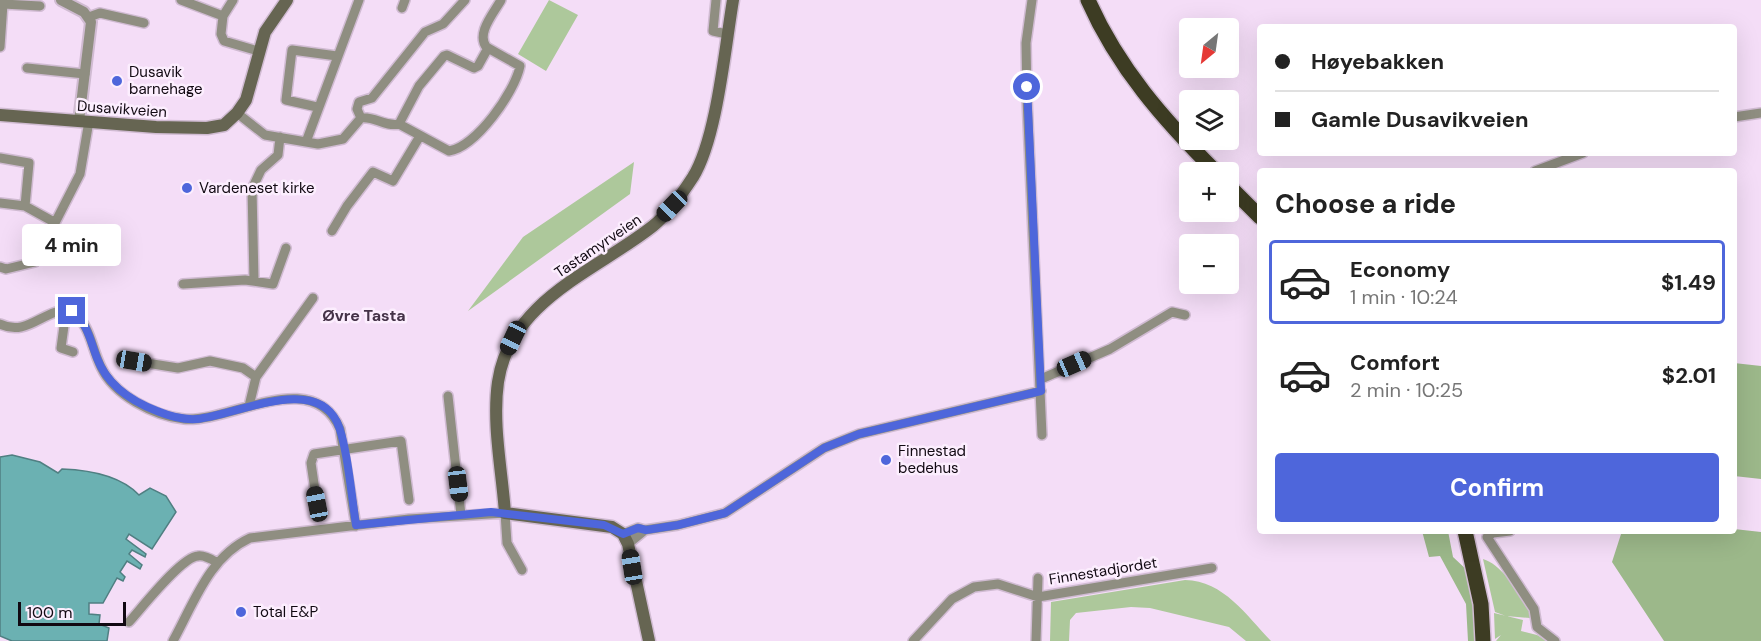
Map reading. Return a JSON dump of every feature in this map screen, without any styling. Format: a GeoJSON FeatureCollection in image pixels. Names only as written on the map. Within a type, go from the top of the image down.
{"type":"FeatureCollection","features":[{"type":"Feature","properties":{"kind":"highway"},"geometry":{"type":"LineString","coordinates":[[1088,0],[1111,45],[1136,85],[1207,162]]}},
{"type":"Feature","properties":{"kind":"highway"},"geometry":{"type":"LineString","coordinates":[[1239,196],[1257,214]]}},
{"type":"Feature","properties":{"kind":"highway"},"geometry":{"type":"LineString","coordinates":[[1467,534],[1481,604],[1483,641]]}},
{"type":"Feature","properties":{"kind":"highway"},"geometry":{"type":"LineString","coordinates":[[1481,534],[1490,618],[1490,641]]}},
{"type":"Feature","properties":{"kind":"main road"},"geometry":{"type":"LineString","coordinates":[[237,113],[246,100],[265,32],[287,0]]}},
{"type":"Feature","properties":{"kind":"main road","name":"Tastamyrveien"},"geometry":{"type":"LineString","coordinates":[[505,513],[496,402],[503,359],[524,322],[537,307],[654,225],[689,183],[706,146],[733,0]]}},
{"type":"Feature","properties":{"kind":"main road","name":"Dusavikveien"},"geometry":{"type":"LineString","coordinates":[[0,115],[207,128],[224,124],[237,113]]}},
{"type":"Feature","properties":{"kind":"main road"},"geometry":{"type":"LineString","coordinates":[[505,513],[604,525],[626,539],[649,641]]}},
{"type":"Feature","properties":{"kind":"street"},"geometry":{"type":"LineString","coordinates":[[0,267],[6,269],[33,263],[80,174],[85,74],[91,27],[89,17],[61,0]]}},
{"type":"Feature","properties":{"kind":"street"},"geometry":{"type":"LineString","coordinates":[[182,0],[223,16]]}},
{"type":"Feature","properties":{"kind":"street"},"geometry":{"type":"LineString","coordinates":[[233,0],[223,16],[221,34],[224,40],[258,51]]}},
{"type":"Feature","properties":{"kind":"street"},"geometry":{"type":"LineString","coordinates":[[306,141],[359,0]]}},
{"type":"Feature","properties":{"kind":"street"},"geometry":{"type":"LineString","coordinates":[[361,118],[357,112],[359,102],[372,98],[426,32],[443,24],[465,0]]}},
{"type":"Feature","properties":{"kind":"street"},"geometry":{"type":"LineString","coordinates":[[237,113],[261,134],[318,144],[343,139],[361,118],[374,118],[389,125],[399,124],[452,151],[489,123],[520,66],[487,48],[483,42],[483,34],[501,0]]}},
{"type":"Feature","properties":{"kind":"street"},"geometry":{"type":"LineString","coordinates":[[716,0],[713,31],[727,33]]}},
{"type":"Feature","properties":{"kind":"street"},"geometry":{"type":"LineString","coordinates":[[1032,0],[1026,43],[1027,99],[1042,435]]}},
{"type":"Feature","properties":{"kind":"street"},"geometry":{"type":"LineString","coordinates":[[0,47],[2,4],[40,6]]}},
{"type":"Feature","properties":{"kind":"street"},"geometry":{"type":"LineString","coordinates":[[89,17],[100,13],[144,23]]}},
{"type":"Feature","properties":{"kind":"street"},"geometry":{"type":"LineString","coordinates":[[399,124],[419,86],[444,56],[447,55],[474,68],[478,66],[487,48]]}},
{"type":"Feature","properties":{"kind":"street"},"geometry":{"type":"LineString","coordinates":[[317,107],[286,100],[292,50],[302,49],[337,56]]}},
{"type":"Feature","properties":{"kind":"street"},"geometry":{"type":"LineString","coordinates":[[27,68],[85,74]]}},
{"type":"Feature","properties":{"kind":"street"},"geometry":{"type":"LineString","coordinates":[[1737,117],[1761,113]]}},
{"type":"Feature","properties":{"kind":"street"},"geometry":{"type":"LineString","coordinates":[[332,231],[373,172],[393,181],[420,136]]}},
{"type":"Feature","properties":{"kind":"street"},"geometry":{"type":"LineString","coordinates":[[254,280],[252,189],[261,170],[278,155],[280,137]]}},
{"type":"Feature","properties":{"kind":"street"},"geometry":{"type":"LineString","coordinates":[[1543,168],[1575,156]]}},
{"type":"Feature","properties":{"kind":"street"},"geometry":{"type":"LineString","coordinates":[[0,158],[29,163],[25,206]]}},
{"type":"Feature","properties":{"kind":"street"},"geometry":{"type":"LineString","coordinates":[[0,203],[25,206],[54,222]]}},
{"type":"Feature","properties":{"kind":"street"},"geometry":{"type":"LineString","coordinates":[[183,284],[254,280],[273,284],[286,248]]}},
{"type":"Feature","properties":{"kind":"street"},"geometry":{"type":"LineString","coordinates":[[249,406],[256,377],[313,298]]}},
{"type":"Feature","properties":{"kind":"street"},"geometry":{"type":"LineString","coordinates":[[0,324],[21,328],[57,311],[72,311]]}},
{"type":"Feature","properties":{"kind":"street"},"geometry":{"type":"LineString","coordinates":[[72,311],[64,326],[61,348],[73,352]]}},
{"type":"Feature","properties":{"kind":"street"},"geometry":{"type":"LineString","coordinates":[[72,311],[87,329],[105,375],[118,389],[140,403],[185,419],[198,419],[249,406],[295,399],[322,407],[336,420],[356,525]]}},
{"type":"Feature","properties":{"kind":"street"},"geometry":{"type":"LineString","coordinates":[[1041,379],[1110,349],[1172,312],[1185,315]]}},
{"type":"Feature","properties":{"kind":"street"},"geometry":{"type":"LineString","coordinates":[[134,361],[178,368],[210,361],[243,368],[256,377]]}},
{"type":"Feature","properties":{"kind":"street"},"geometry":{"type":"LineString","coordinates":[[626,539],[638,528],[645,530],[725,513],[824,448],[859,434],[1041,391]]}},
{"type":"Feature","properties":{"kind":"street"},"geometry":{"type":"LineString","coordinates":[[447,396],[461,515]]}},
{"type":"Feature","properties":{"kind":"street"},"geometry":{"type":"LineString","coordinates":[[318,511],[311,459],[316,454],[401,441],[409,500]]}},
{"type":"Feature","properties":{"kind":"street"},"geometry":{"type":"LineString","coordinates":[[173,641],[216,562],[237,544],[250,538],[356,525],[505,513],[507,543],[522,570]]}},
{"type":"Feature","properties":{"kind":"street"},"geometry":{"type":"LineString","coordinates":[[1481,534],[1534,609],[1537,627],[1555,641]]}},
{"type":"Feature","properties":{"kind":"street"},"geometry":{"type":"LineString","coordinates":[[129,622],[161,584],[192,557],[202,556],[216,562]]}},
{"type":"Feature","properties":{"kind":"street","name":"Finnestadjordet"},"geometry":{"type":"LineString","coordinates":[[913,641],[952,599],[974,587],[998,584],[1038,597],[1212,568]]}},
{"type":"Feature","properties":{"kind":"street"},"geometry":{"type":"LineString","coordinates":[[1036,641],[1038,578]]}},
{"type":"Feature","properties":{"kind":"shaded area"},"geometry":{"type":"Polygon","coordinates":[[[549,0],[578,15],[546,71],[518,54],[549,0]]]}},
{"type":"Feature","properties":{"kind":"shaded area"},"geometry":{"type":"Polygon","coordinates":[[[634,162],[630,194],[468,311],[523,237],[634,162]]]}},
{"type":"Feature","properties":{"kind":"shaded area"},"geometry":{"type":"Polygon","coordinates":[[[1737,363],[1761,366],[1761,479],[1737,476],[1737,363]]]}},
{"type":"Feature","properties":{"kind":"shaded area"},"geometry":{"type":"Polygon","coordinates":[[[12,455],[40,462],[58,473],[62,469],[104,475],[123,483],[139,495],[150,488],[166,496],[176,512],[152,549],[129,534],[126,539],[146,554],[145,557],[132,550],[129,554],[142,565],[140,569],[127,561],[120,572],[125,577],[123,581],[117,578],[103,603],[89,603],[89,614],[100,615],[99,624],[109,628],[107,641],[12,641],[0,636],[0,457],[12,455]]]}},
{"type":"Feature","properties":{"kind":"shaded area"},"geometry":{"type":"Polygon","coordinates":[[[1737,529],[1761,532],[1761,641],[1664,641],[1612,562],[1621,534],[1737,534],[1737,529]]]}},
{"type":"Feature","properties":{"kind":"shaded area"},"geometry":{"type":"Polygon","coordinates":[[[1423,534],[1449,534],[1453,557],[1468,571],[1476,595],[1477,641],[1468,641],[1466,604],[1440,556],[1429,557],[1423,534]]]}},
{"type":"Feature","properties":{"kind":"shaded area"},"geometry":{"type":"Polygon","coordinates":[[[1483,559],[1497,567],[1510,581],[1531,610],[1530,618],[1506,616],[1495,612],[1483,559]]]}},
{"type":"Feature","properties":{"kind":"shaded area"},"geometry":{"type":"Polygon","coordinates":[[[1185,580],[1211,586],[1223,593],[1271,641],[1246,641],[1229,627],[1150,608],[1131,607],[1076,613],[1070,620],[1069,641],[1050,641],[1051,602],[1185,580]]]}},
{"type":"Feature","properties":{"kind":"shaded area"},"geometry":{"type":"Polygon","coordinates":[[[1494,613],[1523,620],[1521,631],[1537,635],[1547,641],[1496,641],[1501,635],[1495,639],[1494,613]]]}},
{"type":"Feature","properties":{"kind":"place","name":"Dusavik barnehage"},"geometry":{"type":"Point","coordinates":[117,81]}},
{"type":"Feature","properties":{"kind":"place","name":"Vardeneset kirke"},"geometry":{"type":"Point","coordinates":[187,188]}},
{"type":"Feature","properties":{"kind":"place","name":"Finnestad bedehus"},"geometry":{"type":"Point","coordinates":[886,460]}},
{"type":"Feature","properties":{"kind":"place","name":"Total E&P"},"geometry":{"type":"Point","coordinates":[241,612]}},
{"type":"Feature","properties":{"kind":"district","name":"Øvre Tasta"},"geometry":{"type":"Point","coordinates":[364,315]}},
{"type":"Feature","properties":{"kind":"route"},"geometry":{"type":"LineString","coordinates":[[72,311],[87,329],[105,375],[118,389],[155,411],[176,418],[198,419],[270,402],[295,399],[315,403],[328,410],[340,429],[356,525],[491,512],[604,525],[618,529],[623,534],[628,530],[638,528],[646,530],[678,525],[725,513],[824,448],[859,434],[1041,391],[1027,87]]}}]}
